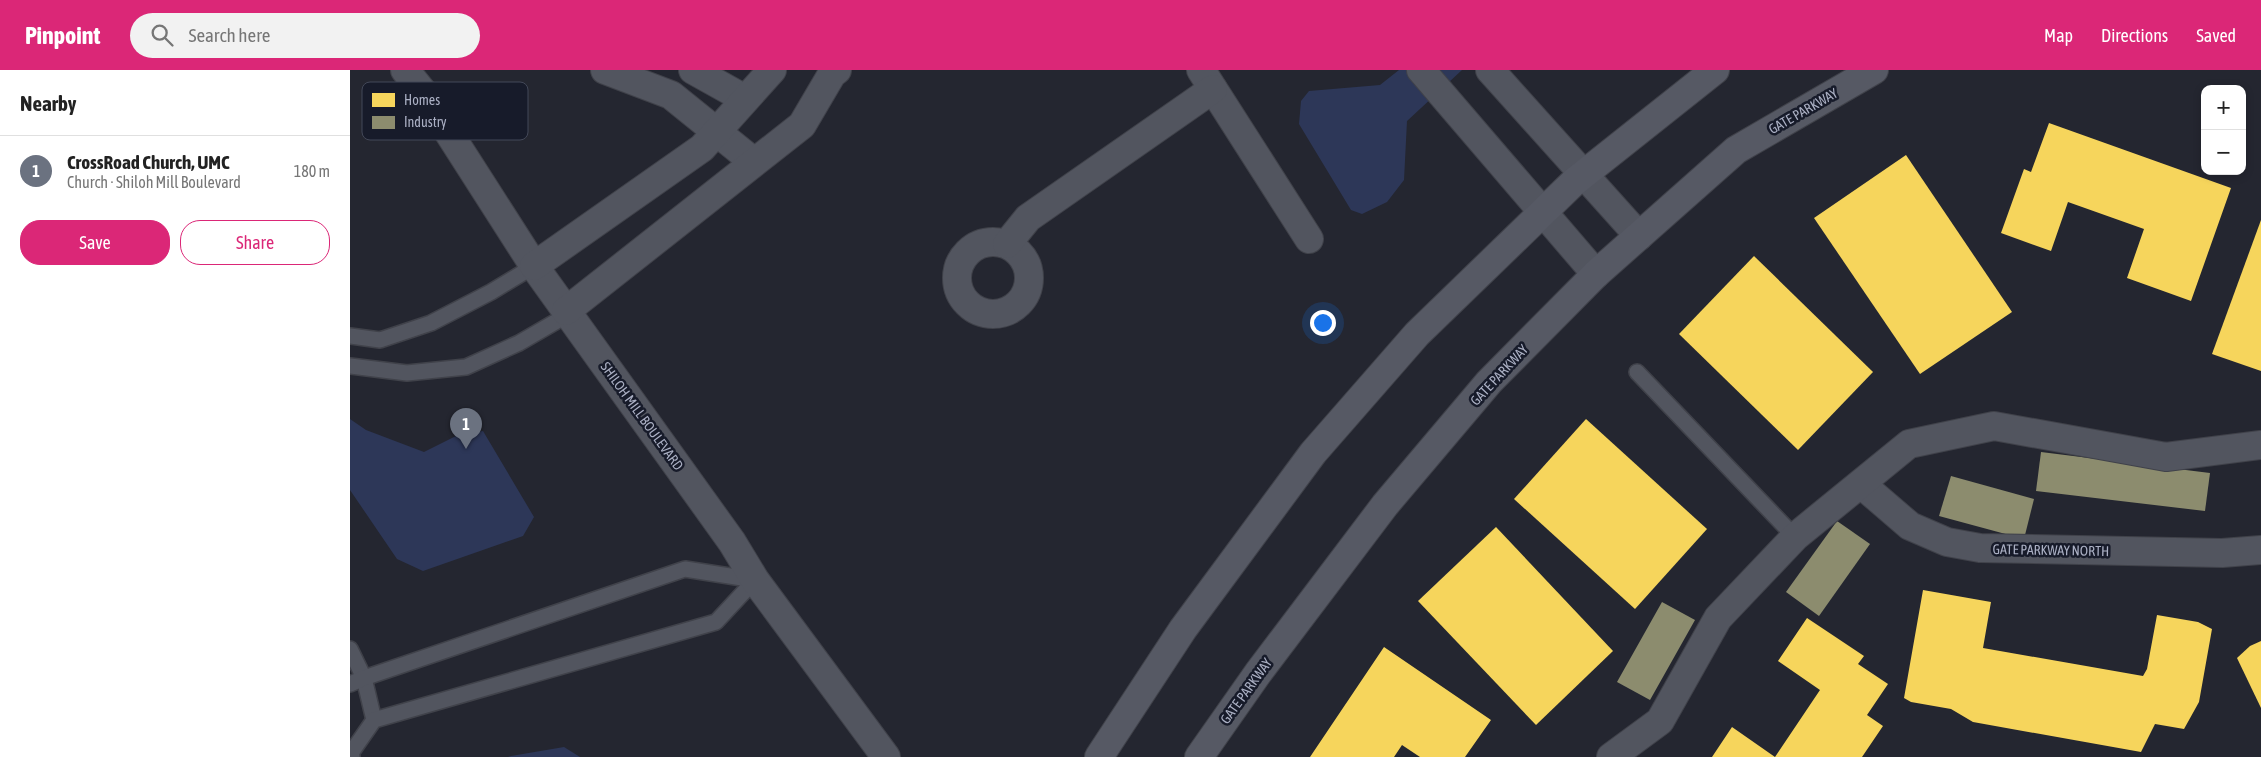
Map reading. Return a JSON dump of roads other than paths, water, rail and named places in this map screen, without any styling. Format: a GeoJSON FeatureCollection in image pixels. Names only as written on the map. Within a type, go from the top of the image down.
{"type":"FeatureCollection","features":[{"type":"Feature","properties":{"kind":"main road"},"geometry":{"type":"LineString","coordinates":[[1099,757],[1183,629],[1313,453],[1417,334],[1584,175],[1715,70]]}},
{"type":"Feature","properties":{"kind":"main road","name":"GATE PARKWAY"},"geometry":{"type":"LineString","coordinates":[[1199,757],[1258,673],[1385,505],[1489,382],[1596,274],[1736,150],[1874,70]]}},
{"type":"Feature","properties":{"kind":"street","name":"SHILOH MILL BOULEVARD"},"geometry":{"type":"LineString","coordinates":[[405,70],[415,82]]}},
{"type":"Feature","properties":{"kind":"street"},"geometry":{"type":"LineString","coordinates":[[605,70],[647,78],[754,162]]}},
{"type":"Feature","properties":{"kind":"street"},"geometry":{"type":"LineString","coordinates":[[693,70],[745,99]]}},
{"type":"Feature","properties":{"kind":"street"},"geometry":{"type":"LineString","coordinates":[[534,266],[702,148],[772,70]]}},
{"type":"Feature","properties":{"kind":"street"},"geometry":{"type":"LineString","coordinates":[[567,312],[802,125],[832,74],[837,70]]}},
{"type":"Feature","properties":{"kind":"street"},"geometry":{"type":"LineString","coordinates":[[1421,70],[1596,274]]}},
{"type":"Feature","properties":{"kind":"street"},"geometry":{"type":"LineString","coordinates":[[1496,77],[1639,236]]}},
{"type":"Feature","properties":{"kind":"street"},"geometry":{"type":"LineString","coordinates":[[1008,244],[1028,218],[1207,79],[1308,239]]}},
{"type":"Feature","properties":{"kind":"street","name":"SHILOH MILL BOULEVARD"},"geometry":{"type":"LineString","coordinates":[[453,140],[534,266],[732,542],[755,580],[886,757]]}},
{"type":"Feature","properties":{"kind":"street"},"geometry":{"type":"LineString","coordinates":[[1611,757],[1660,720],[1718,618],[1795,537],[1810,522],[1861,484],[1909,444],[1994,426],[2166,456],[2261,445]]}},
{"type":"Feature","properties":{"kind":"street","name":"GATE PARKWAY NORTH"},"geometry":{"type":"LineString","coordinates":[[1861,484],[1910,526],[1946,542],[1980,548],[2222,553],[2261,550]]}},
{"type":"Feature","properties":{"kind":"lane"},"geometry":{"type":"LineString","coordinates":[[350,336],[380,340],[431,323],[492,292],[534,266]]}},
{"type":"Feature","properties":{"kind":"lane"},"geometry":{"type":"LineString","coordinates":[[350,366],[407,373],[466,367],[519,343],[567,312]]}},
{"type":"Feature","properties":{"kind":"lane"},"geometry":{"type":"LineString","coordinates":[[1637,372],[1795,537]]}},
{"type":"Feature","properties":{"kind":"lane"},"geometry":{"type":"LineString","coordinates":[[357,681],[685,569],[755,580]]}},
{"type":"Feature","properties":{"kind":"lane"},"geometry":{"type":"LineString","coordinates":[[352,757],[352,752],[374,720],[716,622],[755,580]]}},
{"type":"Feature","properties":{"kind":"lane"},"geometry":{"type":"LineString","coordinates":[[350,649],[357,681],[374,720]]}},
{"type":"Feature","properties":{"kind":"water"},"geometry":{"type":"Polygon","coordinates":[[[1399,70],[1462,70],[1407,121],[1404,180],[1387,202],[1362,214],[1351,210],[1299,124],[1301,101],[1309,91],[1380,85],[1399,70]]]}},
{"type":"Feature","properties":{"kind":"water"},"geometry":{"type":"Polygon","coordinates":[[[350,419],[366,430],[424,452],[458,435],[483,431],[534,517],[523,536],[423,571],[397,559],[350,490],[350,419]]]}},
{"type":"Feature","properties":{"kind":"water"},"geometry":{"type":"Polygon","coordinates":[[[564,747],[580,757],[508,757],[511,756],[564,747]]]}},
{"type":"Feature","properties":{"kind":"place","name":"CrossRoad Church, UMC"},"geometry":{"type":"Point","coordinates":[466,449]}}]}
